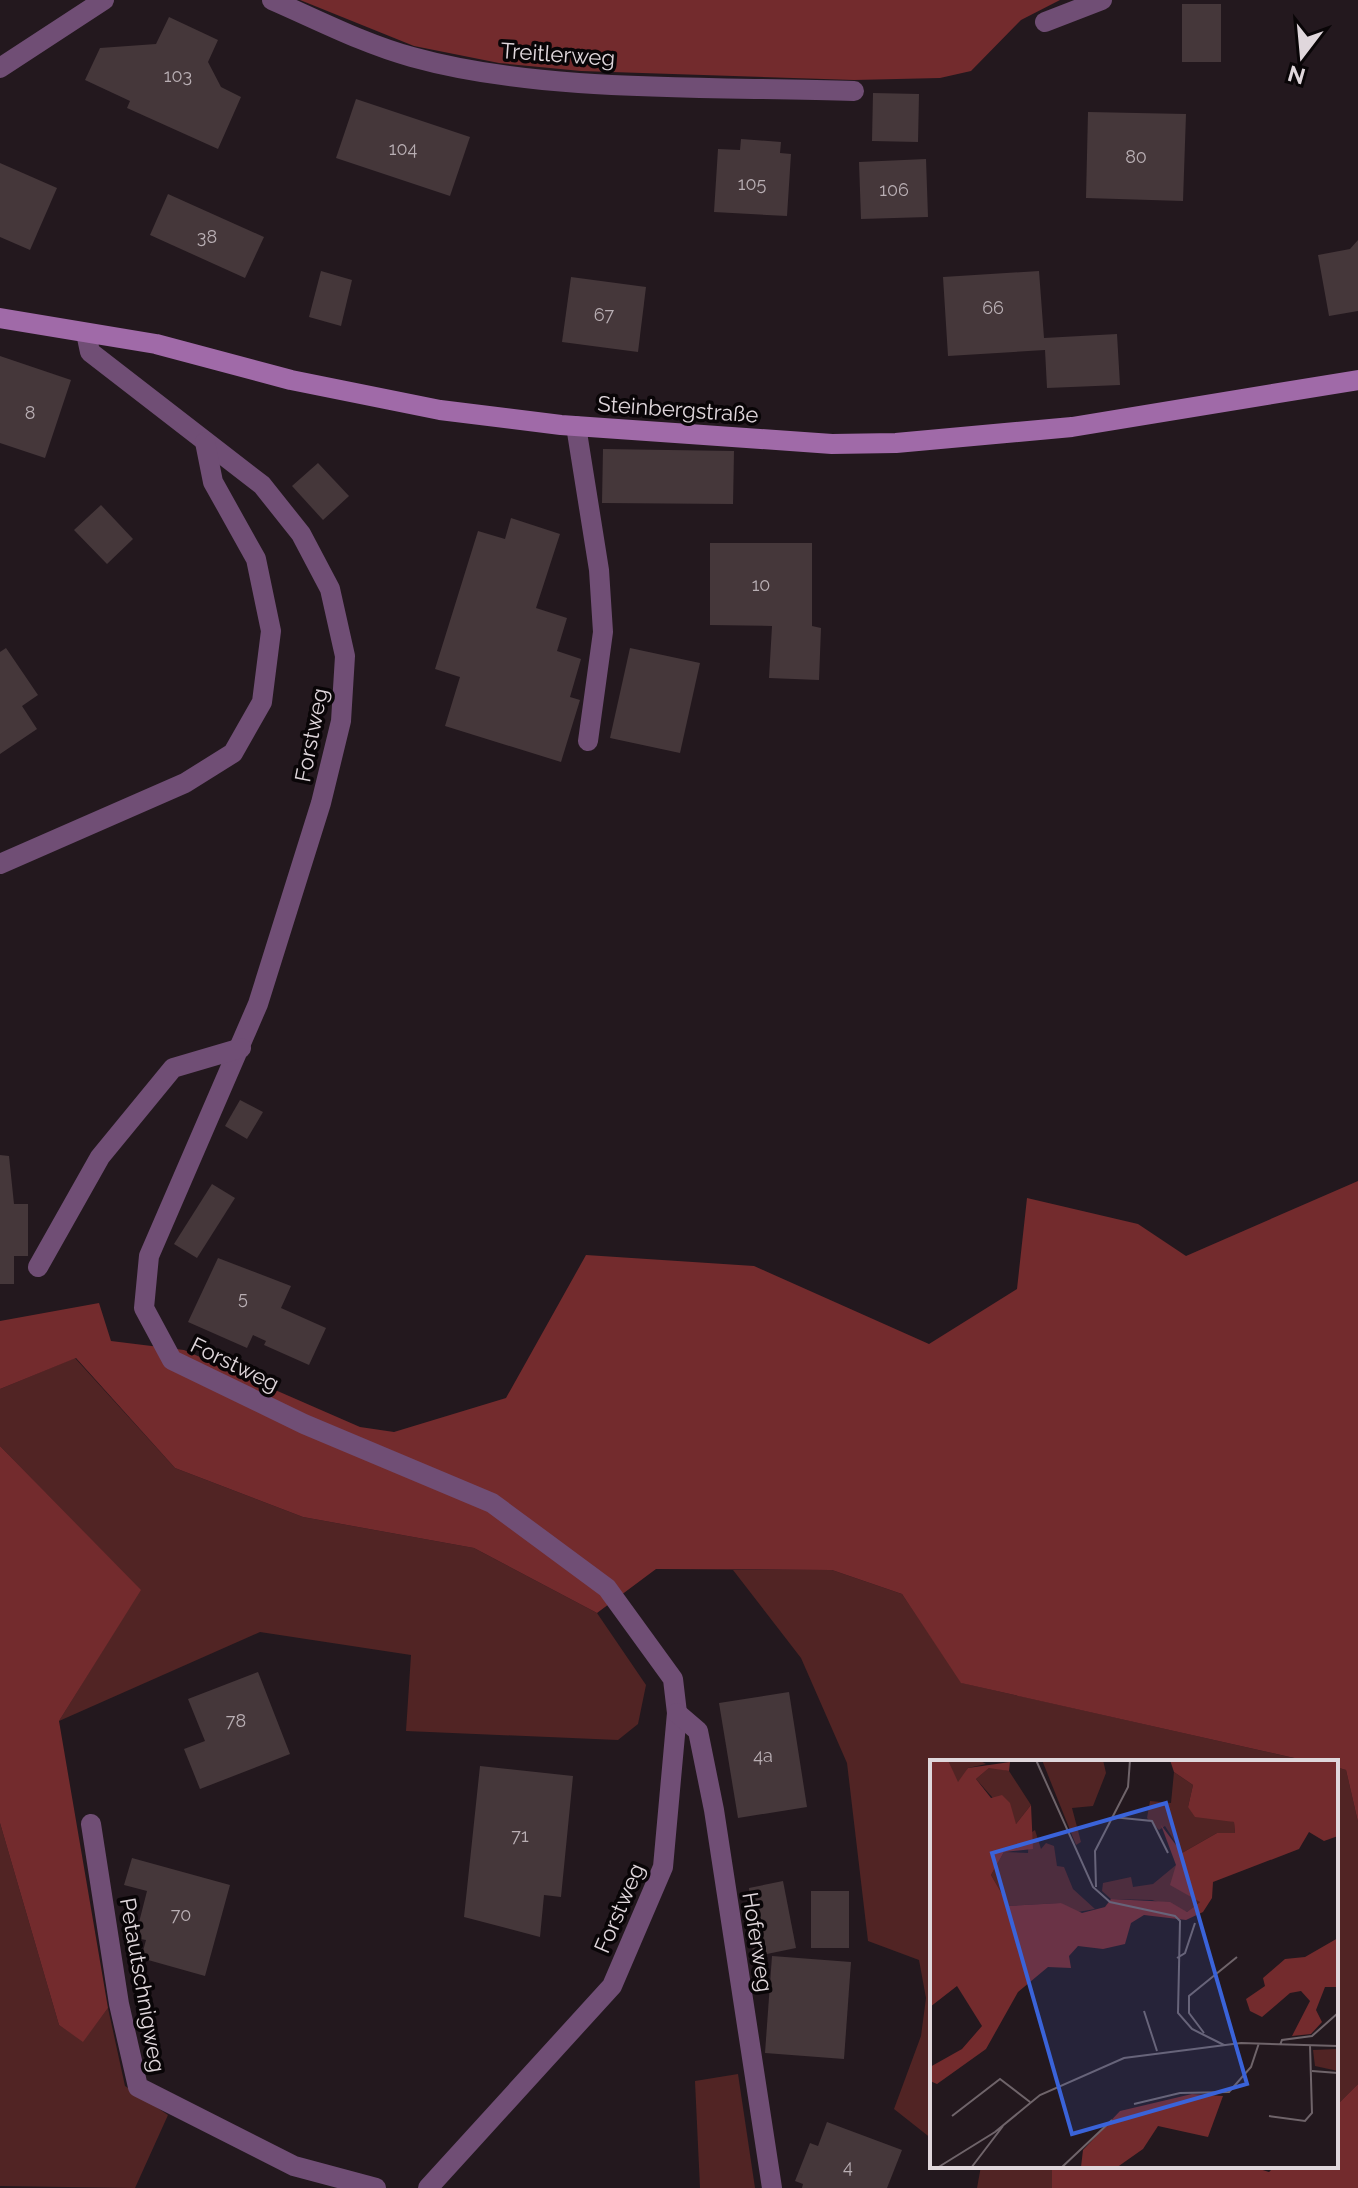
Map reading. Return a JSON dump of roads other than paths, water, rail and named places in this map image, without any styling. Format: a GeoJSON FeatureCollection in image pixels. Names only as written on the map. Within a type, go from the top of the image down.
{"type":"FeatureCollection","features":[{"type":"Feature","properties":{"kind":"main road","name":"Steinbergstraße"},"geometry":{"type":"LineString","coordinates":[[0,318],[156,344],[382,401],[576,426],[832,444],[896,443],[1072,427],[1358,380]]}},
{"type":"Feature","properties":{"kind":"street"},"geometry":{"type":"LineString","coordinates":[[0,68],[104,0]]}},
{"type":"Feature","properties":{"kind":"street","name":"Treitlerweg"},"geometry":{"type":"LineString","coordinates":[[272,0],[386,49],[447,66],[498,74],[581,82],[854,91]]}},
{"type":"Feature","properties":{"kind":"street"},"geometry":{"type":"LineString","coordinates":[[1045,22],[1102,0]]}},
{"type":"Feature","properties":{"kind":"street","name":"Forstweg"},"geometry":{"type":"LineString","coordinates":[[86,333],[90,352],[262,485],[301,534],[330,589],[345,656],[346,686],[334,760],[241,1048],[149,1256],[144,1308],[172,1360],[304,1424],[492,1503],[607,1588],[673,1679],[677,1713],[663,1867],[612,1986],[428,2188]]}},
{"type":"Feature","properties":{"kind":"street"},"geometry":{"type":"LineString","coordinates":[[576,426],[599,570],[603,632],[588,741]]}},
{"type":"Feature","properties":{"kind":"street"},"geometry":{"type":"LineString","coordinates":[[0,864],[185,783],[233,753],[262,702],[271,631],[256,559],[213,482],[205,442]]}},
{"type":"Feature","properties":{"kind":"street"},"geometry":{"type":"LineString","coordinates":[[38,1267],[100,1157],[173,1068],[241,1048]]}},
{"type":"Feature","properties":{"kind":"street","name":"Hoferweg"},"geometry":{"type":"LineString","coordinates":[[677,1713],[698,1731],[701,1744],[772,2188]]}},
{"type":"Feature","properties":{"kind":"street","name":"Petautschnigweg"},"geometry":{"type":"LineString","coordinates":[[91,1824],[119,2004],[138,2087],[294,2166],[376,2188]]}}]}
